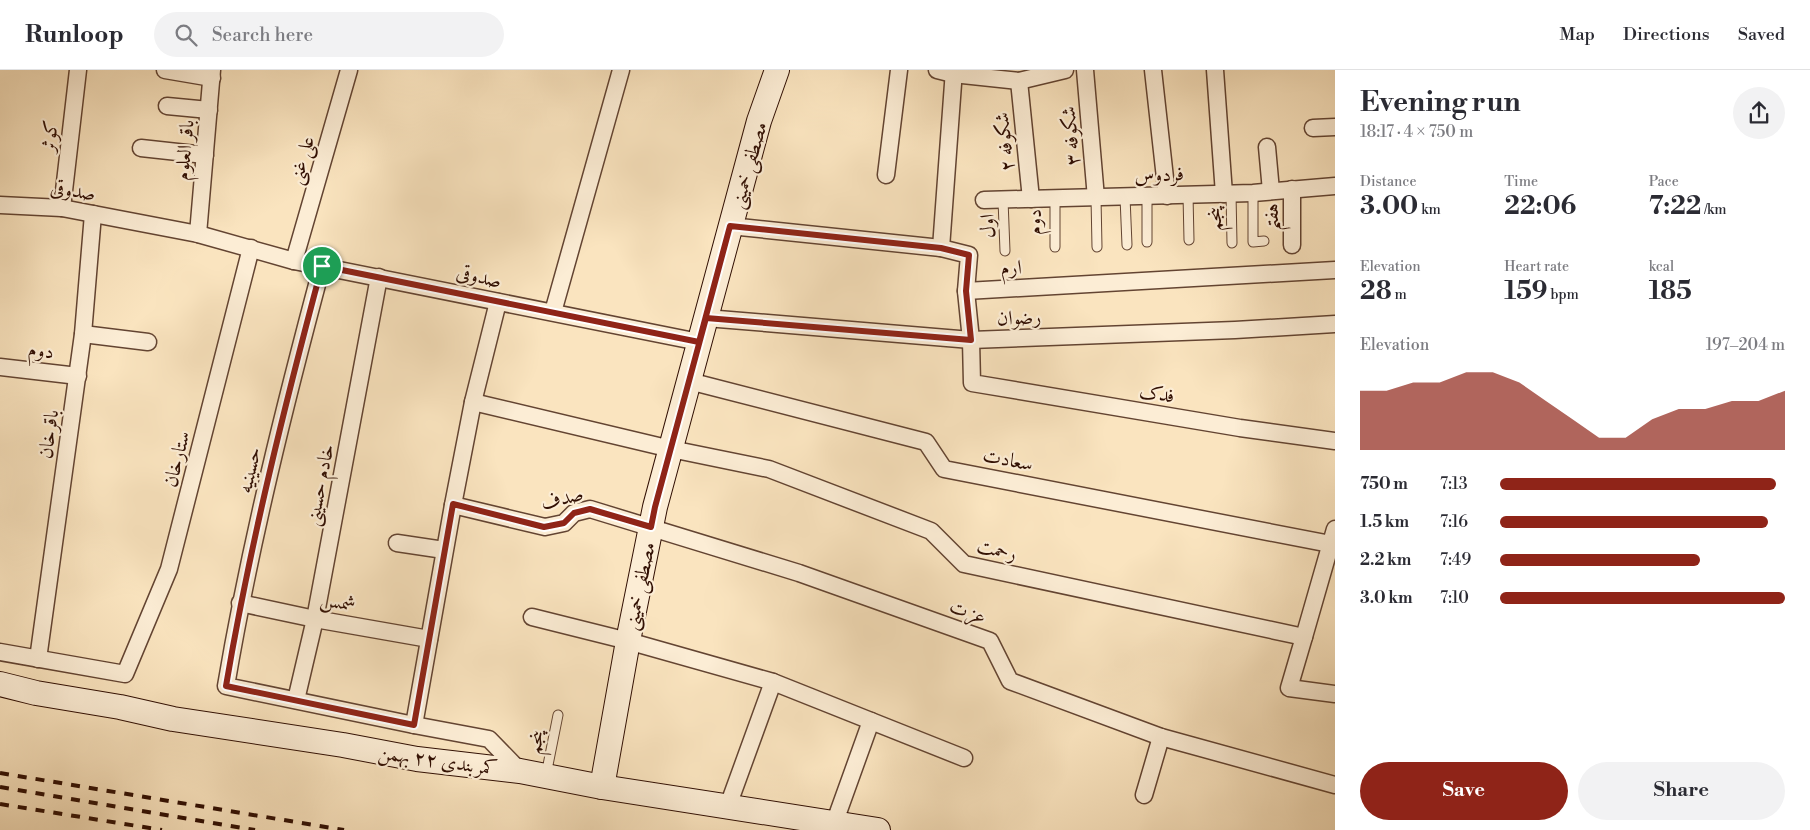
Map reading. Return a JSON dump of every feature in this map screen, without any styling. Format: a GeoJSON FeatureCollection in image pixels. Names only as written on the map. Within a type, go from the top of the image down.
{"type":"FeatureCollection","features":[{"type":"Feature","properties":{"kind":"street","name":"کوثر"},"geometry":{"type":"LineString","coordinates":[[62,208],[78,70]]}},
{"type":"Feature","properties":{"kind":"street"},"geometry":{"type":"LineString","coordinates":[[165,70],[212,74]]}},
{"type":"Feature","properties":{"kind":"street","name":"علی غنی"},"geometry":{"type":"LineString","coordinates":[[294,261],[349,70]]}},
{"type":"Feature","properties":{"kind":"street"},"geometry":{"type":"LineString","coordinates":[[552,312],[621,70]]}},
{"type":"Feature","properties":{"kind":"street","name":"مصطفی خمینی"},"geometry":{"type":"LineString","coordinates":[[602,786],[655,507],[730,226],[760,121],[777,70]]}},
{"type":"Feature","properties":{"kind":"street"},"geometry":{"type":"LineString","coordinates":[[886,175],[899,70]]}},
{"type":"Feature","properties":{"kind":"street","name":"شکوفه ۳"},"geometry":{"type":"LineString","coordinates":[[1085,70],[1096,198]]}},
{"type":"Feature","properties":{"kind":"street"},"geometry":{"type":"LineString","coordinates":[[1153,70],[1167,196]]}},
{"type":"Feature","properties":{"kind":"street"},"geometry":{"type":"LineString","coordinates":[[1215,70],[1228,194]]}},
{"type":"Feature","properties":{"kind":"street"},"geometry":{"type":"LineString","coordinates":[[941,248],[948,71],[1019,81],[1056,71]]}},
{"type":"Feature","properties":{"kind":"street","name":"باقر العلوم"},"geometry":{"type":"LineString","coordinates":[[198,234],[212,74]]}},
{"type":"Feature","properties":{"kind":"street","name":"شکوفه ۲"},"geometry":{"type":"LineString","coordinates":[[1019,81],[1030,199]]}},
{"type":"Feature","properties":{"kind":"street"},"geometry":{"type":"LineString","coordinates":[[167,106],[209,110]]}},
{"type":"Feature","properties":{"kind":"street"},"geometry":{"type":"LineString","coordinates":[[1312,128],[1335,127]]}},
{"type":"Feature","properties":{"kind":"street"},"geometry":{"type":"LineString","coordinates":[[1267,146],[1272,191]]}},
{"type":"Feature","properties":{"kind":"street"},"geometry":{"type":"LineString","coordinates":[[141,148],[205,155]]}},
{"type":"Feature","properties":{"kind":"street","name":"فردوس"},"geometry":{"type":"LineString","coordinates":[[984,200],[1228,194],[1335,186]]}},
{"type":"Feature","properties":{"kind":"street","name":"هفتم"},"geometry":{"type":"LineString","coordinates":[[1292,189],[1292,245]]}},
{"type":"Feature","properties":{"kind":"street","name":"صدوقی"},"geometry":{"type":"LineString","coordinates":[[0,204],[62,208],[198,234],[294,261],[699,342]]}},
{"type":"Feature","properties":{"kind":"street","name":"باقرخان"},"geometry":{"type":"LineString","coordinates":[[38,659],[78,376],[94,214]]}},
{"type":"Feature","properties":{"kind":"street"},"geometry":{"type":"LineString","coordinates":[[730,226],[941,248],[969,255],[966,291],[971,340]]}},
{"type":"Feature","properties":{"kind":"street","name":"ستارخان"},"geometry":{"type":"LineString","coordinates":[[38,659],[125,674],[169,570],[252,248]]}},
{"type":"Feature","properties":{"kind":"street","name":"حسینیه"},"geometry":{"type":"LineString","coordinates":[[296,700],[226,686],[240,603],[298,356],[322,266]]}},
{"type":"Feature","properties":{"kind":"street","name":"ارم"},"geometry":{"type":"LineString","coordinates":[[966,291],[1335,270]]}},
{"type":"Feature","properties":{"kind":"street","name":"خادم حسینی"},"geometry":{"type":"LineString","coordinates":[[296,700],[315,619],[379,277]]}},
{"type":"Feature","properties":{"kind":"street"},"geometry":{"type":"LineString","coordinates":[[414,725],[444,550],[473,402],[498,302]]}},
{"type":"Feature","properties":{"kind":"street","name":"رضوان"},"geometry":{"type":"LineString","coordinates":[[706,318],[971,340],[1235,330],[1335,324]]}},
{"type":"Feature","properties":{"kind":"street"},"geometry":{"type":"LineString","coordinates":[[83,334],[148,342]]}},
{"type":"Feature","properties":{"kind":"street","name":"فدک"},"geometry":{"type":"LineString","coordinates":[[971,340],[972,384],[1240,428],[1335,441]]}},
{"type":"Feature","properties":{"kind":"street","name":"دوم"},"geometry":{"type":"LineString","coordinates":[[0,367],[78,376]]}},
{"type":"Feature","properties":{"kind":"street","name":"سعادت"},"geometry":{"type":"LineString","coordinates":[[689,380],[926,442],[944,469],[1334,539]]}},
{"type":"Feature","properties":{"kind":"street","name":"رحمت"},"geometry":{"type":"LineString","coordinates":[[473,402],[671,450],[768,469],[931,531],[964,564],[1304,637]]}},
{"type":"Feature","properties":{"kind":"street","name":"صدف"},"geometry":{"type":"LineString","coordinates":[[453,504],[544,527],[564,523],[574,513],[590,509],[651,527]]}},
{"type":"Feature","properties":{"kind":"street","name":"عزت"},"geometry":{"type":"LineString","coordinates":[[651,527],[799,573],[990,641],[1010,681],[1161,737],[1335,785]]}},
{"type":"Feature","properties":{"kind":"street"},"geometry":{"type":"LineString","coordinates":[[1334,539],[1289,688],[1335,694]]}},
{"type":"Feature","properties":{"kind":"street"},"geometry":{"type":"LineString","coordinates":[[397,543],[444,550]]}},
{"type":"Feature","properties":{"kind":"street","name":"شمس"},"geometry":{"type":"LineString","coordinates":[[240,603],[315,619],[429,639]]}},
{"type":"Feature","properties":{"kind":"street"},"geometry":{"type":"LineString","coordinates":[[532,617],[773,682],[964,758]]}},
{"type":"Feature","properties":{"kind":"street"},"geometry":{"type":"LineString","coordinates":[[0,652],[38,659]]}},
{"type":"Feature","properties":{"kind":"street"},"geometry":{"type":"LineString","coordinates":[[728,806],[773,682]]}},
{"type":"Feature","properties":{"kind":"street","name":"کمربندی ۲۲ بهمن"},"geometry":{"type":"LineString","coordinates":[[0,684],[36,693],[120,707],[172,719],[343,745],[417,759],[520,771],[878,830]]}},
{"type":"Feature","properties":{"kind":"street"},"geometry":{"type":"LineString","coordinates":[[296,700],[489,739],[520,771]]}},
{"type":"Feature","properties":{"kind":"street"},"geometry":{"type":"LineString","coordinates":[[834,824],[871,721]]}},
{"type":"Feature","properties":{"kind":"street"},"geometry":{"type":"LineString","coordinates":[[1144,795],[1161,737]]}},
{"type":"Feature","properties":{"kind":"lane"},"geometry":{"type":"LineString","coordinates":[[1253,193],[1253,242],[1264,241]]}},
{"type":"Feature","properties":{"kind":"lane","name":"پنجم"},"geometry":{"type":"LineString","coordinates":[[1228,194],[1232,243]]}},
{"type":"Feature","properties":{"kind":"lane"},"geometry":{"type":"LineString","coordinates":[[1188,195],[1189,240]]}},
{"type":"Feature","properties":{"kind":"lane"},"geometry":{"type":"LineString","coordinates":[[1147,196],[1147,242]]}},
{"type":"Feature","properties":{"kind":"lane"},"geometry":{"type":"LineString","coordinates":[[1125,197],[1127,245]]}},
{"type":"Feature","properties":{"kind":"lane","name":"دوم"},"geometry":{"type":"LineString","coordinates":[[1055,198],[1055,247]]}},
{"type":"Feature","properties":{"kind":"lane"},"geometry":{"type":"LineString","coordinates":[[1096,198],[1097,247]]}},
{"type":"Feature","properties":{"kind":"lane","name":"اول"},"geometry":{"type":"LineString","coordinates":[[1003,200],[1005,251]]}},
{"type":"Feature","properties":{"kind":"lane","name":"پنجم"},"geometry":{"type":"LineString","coordinates":[[546,776],[558,715]]}},
{"type":"Feature","properties":{"kind":"railway"},"geometry":{"type":"LineString","coordinates":[[0,773],[344,830]]}},
{"type":"Feature","properties":{"kind":"railway"},"geometry":{"type":"LineString","coordinates":[[0,787],[255,830]]}},
{"type":"Feature","properties":{"kind":"railway"},"geometry":{"type":"LineString","coordinates":[[0,804],[162,830]]}},
{"type":"Feature","properties":{"kind":"route"},"geometry":{"type":"LineString","coordinates":[[730,226],[941,248],[969,255],[966,291],[971,340],[706,318],[651,527],[590,509],[574,513],[564,523],[544,527],[453,504],[414,725],[226,686],[240,603],[298,356],[322,266],[699,342],[730,226]]}}]}
